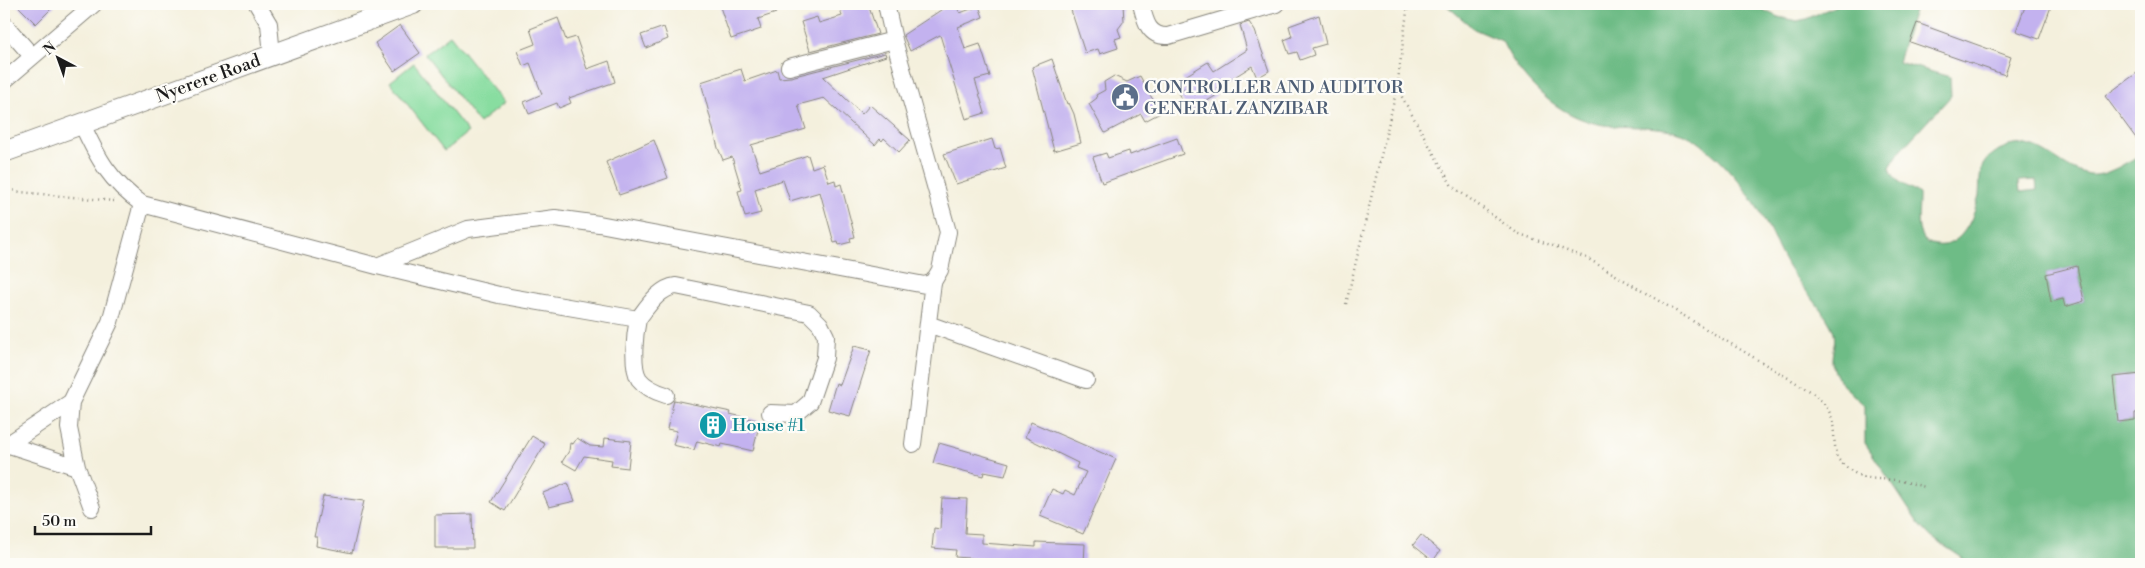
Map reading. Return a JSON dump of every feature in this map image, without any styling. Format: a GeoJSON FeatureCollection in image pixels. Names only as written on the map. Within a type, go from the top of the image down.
{"type":"FeatureCollection","features":[{"type":"Feature","properties":{"kind":"main road","name":"Nyerere Road"},"geometry":{"type":"LineString","coordinates":[[4,152],[413,4]]}},
{"type":"Feature","properties":{"kind":"street"},"geometry":{"type":"LineString","coordinates":[[4,81],[94,4]]}},
{"type":"Feature","properties":{"kind":"street"},"geometry":{"type":"LineString","coordinates":[[257,4],[268,24],[272,55]]}},
{"type":"Feature","properties":{"kind":"street"},"geometry":{"type":"LineString","coordinates":[[886,4],[894,40],[948,232],[940,270],[934,282],[913,444]]}},
{"type":"Feature","properties":{"kind":"street"},"geometry":{"type":"LineString","coordinates":[[1141,4],[1147,26],[1153,33],[1161,36],[1168,36],[1276,4]]}},
{"type":"Feature","properties":{"kind":"street"},"geometry":{"type":"LineString","coordinates":[[4,24],[32,56]]}},
{"type":"Feature","properties":{"kind":"street"},"geometry":{"type":"LineString","coordinates":[[789,66],[894,40]]}},
{"type":"Feature","properties":{"kind":"street"},"geometry":{"type":"LineString","coordinates":[[82,124],[108,174],[122,190],[142,204],[377,266],[500,295],[638,319]]}},
{"type":"Feature","properties":{"kind":"street"},"geometry":{"type":"LineString","coordinates":[[92,508],[77,467],[69,428],[71,402],[110,322],[142,204]]}},
{"type":"Feature","properties":{"kind":"street"},"geometry":{"type":"LineString","coordinates":[[377,266],[468,229],[554,218],[599,224],[925,285],[934,282]]}},
{"type":"Feature","properties":{"kind":"street"},"geometry":{"type":"LineString","coordinates":[[666,395],[650,389],[639,378],[634,337],[638,319],[660,293],[668,287],[676,286],[809,313],[820,324],[826,336],[825,358],[810,402],[796,414],[770,413]]}},
{"type":"Feature","properties":{"kind":"street"},"geometry":{"type":"LineString","coordinates":[[928,324],[1086,380]]}},
{"type":"Feature","properties":{"kind":"street"},"geometry":{"type":"LineString","coordinates":[[6,446],[71,402]]}},
{"type":"Feature","properties":{"kind":"street"},"geometry":{"type":"LineString","coordinates":[[6,446],[77,467]]}},
{"type":"Feature","properties":{"kind":"path"},"geometry":{"type":"LineString","coordinates":[[1346,304],[1397,88],[1408,4]]}},
{"type":"Feature","properties":{"kind":"path"},"geometry":{"type":"LineString","coordinates":[[1397,88],[1452,186],[1517,233],[1587,258],[1810,391],[1827,405],[1834,424],[1838,458],[1856,474],[1869,480],[1901,481],[1925,488]]}},
{"type":"Feature","properties":{"kind":"path"},"geometry":{"type":"LineString","coordinates":[[4,188],[20,192],[142,204]]}},
{"type":"Feature","properties":{"kind":"green space"},"geometry":{"type":"Polygon","coordinates":[[[1445,4],[1751,4],[1778,17],[1797,21],[1840,4],[1916,4],[1898,62],[1950,77],[1951,96],[1900,151],[1890,167],[1898,180],[1919,194],[1918,225],[1920,232],[1928,243],[1936,245],[1945,245],[1953,242],[1966,229],[1977,203],[1983,165],[1988,158],[1999,150],[2013,145],[2025,145],[2036,148],[2078,172],[2090,175],[2098,175],[2119,167],[2141,153],[2141,374],[2113,377],[2119,422],[2135,420],[2135,413],[2141,412],[2141,564],[1967,564],[1961,557],[1931,537],[1918,523],[1865,443],[1865,406],[1844,386],[1833,368],[1833,329],[1788,267],[1756,206],[1727,168],[1701,144],[1681,133],[1660,128],[1596,124],[1562,110],[1533,86],[1521,72],[1502,41],[1474,29],[1445,4]],[[2036,180],[2019,181],[2020,192],[2037,190],[2036,180]],[[2077,266],[2046,274],[2051,302],[2063,299],[2066,306],[2084,301],[2077,266]]]}},
{"type":"Feature","properties":{"kind":"green space"},"geometry":{"type":"Polygon","coordinates":[[[450,35],[504,103],[479,123],[425,54],[450,35]]]}},
{"type":"Feature","properties":{"kind":"green space"},"geometry":{"type":"Polygon","coordinates":[[[414,63],[468,132],[444,151],[390,82],[414,63]]]}},
{"type":"Feature","properties":{"kind":"building"},"geometry":{"type":"Polygon","coordinates":[[[16,4],[56,4],[36,24],[16,4]]]}},
{"type":"Feature","properties":{"kind":"building"},"geometry":{"type":"Polygon","coordinates":[[[719,4],[773,4],[776,13],[758,19],[761,29],[731,39],[719,4]]]}},
{"type":"Feature","properties":{"kind":"building"},"geometry":{"type":"Polygon","coordinates":[[[839,4],[868,4],[878,34],[810,51],[801,22],[817,17],[819,23],[842,16],[839,4]]]}},
{"type":"Feature","properties":{"kind":"building"},"geometry":{"type":"Polygon","coordinates":[[[950,4],[955,4],[960,13],[979,6],[983,17],[958,27],[965,49],[980,44],[990,76],[975,80],[985,113],[966,119],[940,35],[910,51],[903,35],[950,4]]]}},
{"type":"Feature","properties":{"kind":"building"},"geometry":{"type":"Polygon","coordinates":[[[1069,4],[1123,4],[1124,21],[1118,29],[1121,37],[1115,39],[1118,48],[1100,54],[1098,49],[1085,53],[1069,4]]]}},
{"type":"Feature","properties":{"kind":"building"},"geometry":{"type":"Polygon","coordinates":[[[2026,4],[2052,4],[2039,39],[2016,31],[2026,4]]]}},
{"type":"Feature","properties":{"kind":"building"},"geometry":{"type":"Polygon","coordinates":[[[1319,15],[1326,44],[1312,48],[1314,55],[1300,60],[1297,52],[1289,54],[1284,40],[1292,37],[1289,26],[1319,15]]]}},
{"type":"Feature","properties":{"kind":"building"},"geometry":{"type":"Polygon","coordinates":[[[558,18],[566,40],[576,37],[587,69],[609,61],[615,82],[569,98],[571,103],[559,108],[557,103],[529,114],[524,102],[542,94],[530,63],[523,66],[517,51],[535,44],[530,29],[558,18]]]}},
{"type":"Feature","properties":{"kind":"building"},"geometry":{"type":"Polygon","coordinates":[[[1249,22],[1255,31],[1269,71],[1257,78],[1252,66],[1214,90],[1217,95],[1189,112],[1178,93],[1188,87],[1182,78],[1208,62],[1214,71],[1247,50],[1240,25],[1249,22]]]}},
{"type":"Feature","properties":{"kind":"building"},"geometry":{"type":"Polygon","coordinates":[[[1917,23],[2011,57],[2005,75],[1910,42],[1917,23]]]}},
{"type":"Feature","properties":{"kind":"building"},"geometry":{"type":"Polygon","coordinates":[[[400,25],[420,53],[394,71],[375,43],[400,25]]]}},
{"type":"Feature","properties":{"kind":"building"},"geometry":{"type":"Polygon","coordinates":[[[664,27],[668,39],[646,48],[641,35],[664,27]]]}},
{"type":"Feature","properties":{"kind":"building"},"geometry":{"type":"Polygon","coordinates":[[[885,53],[886,56],[823,77],[862,114],[870,105],[910,140],[899,152],[884,138],[882,141],[880,139],[875,145],[824,98],[798,105],[806,129],[751,145],[760,171],[808,155],[812,168],[823,164],[829,182],[835,180],[836,186],[841,184],[855,237],[850,238],[851,242],[839,245],[838,242],[834,243],[820,192],[790,201],[783,180],[755,189],[761,213],[745,217],[738,191],[742,190],[732,157],[723,160],[718,148],[701,82],[741,69],[745,81],[777,70],[779,78],[791,77],[885,53]]]}},
{"type":"Feature","properties":{"kind":"building"},"geometry":{"type":"Polygon","coordinates":[[[1052,59],[1067,104],[1069,103],[1074,114],[1081,143],[1054,151],[1032,67],[1052,59]]]}},
{"type":"Feature","properties":{"kind":"building"},"geometry":{"type":"Polygon","coordinates":[[[2141,70],[2141,145],[2105,96],[2141,70]]]}},
{"type":"Feature","properties":{"kind":"building"},"geometry":{"type":"Polygon","coordinates":[[[1114,76],[1127,82],[1140,76],[1160,113],[1145,121],[1141,114],[1105,133],[1089,104],[1097,98],[1096,95],[1105,90],[1104,82],[1114,76]]]}},
{"type":"Feature","properties":{"kind":"building"},"geometry":{"type":"Polygon","coordinates":[[[1177,138],[1183,154],[1102,183],[1093,157],[1106,153],[1108,158],[1129,151],[1130,155],[1177,138]]]}},
{"type":"Feature","properties":{"kind":"building"},"geometry":{"type":"Polygon","coordinates":[[[992,139],[995,149],[1000,148],[1006,168],[956,184],[944,154],[992,139]]]}},
{"type":"Feature","properties":{"kind":"building"},"geometry":{"type":"Polygon","coordinates":[[[654,140],[668,178],[619,195],[606,162],[654,140]]]}},
{"type":"Feature","properties":{"kind":"building"},"geometry":{"type":"Polygon","coordinates":[[[2077,266],[2084,301],[2065,307],[2063,299],[2051,302],[2046,274],[2077,266]]]}},
{"type":"Feature","properties":{"kind":"building"},"geometry":{"type":"Polygon","coordinates":[[[854,346],[871,350],[850,416],[828,410],[836,383],[840,385],[854,346]]]}},
{"type":"Feature","properties":{"kind":"building"},"geometry":{"type":"Polygon","coordinates":[[[2141,374],[2141,412],[2135,413],[2135,420],[2118,422],[2113,377],[2141,374]]]}},
{"type":"Feature","properties":{"kind":"building","name":"House #1"},"geometry":{"type":"Polygon","coordinates":[[[674,400],[731,412],[730,414],[760,421],[753,451],[722,444],[721,447],[697,441],[694,450],[673,445],[677,431],[667,429],[674,400]]]}},
{"type":"Feature","properties":{"kind":"building"},"geometry":{"type":"Polygon","coordinates":[[[1031,422],[1116,459],[1083,534],[1040,516],[1052,489],[1063,494],[1065,490],[1075,495],[1086,472],[1076,468],[1078,463],[1025,437],[1031,422]]]}},
{"type":"Feature","properties":{"kind":"building"},"geometry":{"type":"Polygon","coordinates":[[[532,436],[545,444],[505,511],[491,502],[532,436]]]}},
{"type":"Feature","properties":{"kind":"building"},"geometry":{"type":"Polygon","coordinates":[[[577,438],[590,446],[604,447],[605,438],[631,441],[628,468],[611,466],[612,460],[584,456],[576,470],[562,462],[569,451],[570,443],[573,444],[577,438]]]}},
{"type":"Feature","properties":{"kind":"building"},"geometry":{"type":"Polygon","coordinates":[[[939,443],[1009,463],[1005,476],[984,472],[983,476],[933,463],[939,443]]]}},
{"type":"Feature","properties":{"kind":"building"},"geometry":{"type":"Polygon","coordinates":[[[568,483],[575,501],[549,507],[543,493],[568,483]]]}},
{"type":"Feature","properties":{"kind":"building"},"geometry":{"type":"Polygon","coordinates":[[[323,496],[364,501],[352,553],[316,546],[317,537],[314,537],[323,496]]]}},
{"type":"Feature","properties":{"kind":"building"},"geometry":{"type":"Polygon","coordinates":[[[942,498],[967,499],[965,533],[982,534],[982,543],[1036,547],[1036,542],[1085,544],[1084,564],[982,564],[982,559],[955,557],[956,550],[932,548],[934,528],[940,529],[942,498]]]}},
{"type":"Feature","properties":{"kind":"building"},"geometry":{"type":"Polygon","coordinates":[[[472,514],[473,548],[435,548],[435,515],[472,514]]]}},
{"type":"Feature","properties":{"kind":"building"},"geometry":{"type":"Polygon","coordinates":[[[1421,535],[1440,551],[1433,561],[1413,545],[1421,535]]]}},
{"type":"Feature","properties":{"kind":"place","name":"CONTROLLER AND AUDITOR GENERAL ZANZIBAR"},"geometry":{"type":"Point","coordinates":[1125,97]}},
{"type":"Feature","properties":{"kind":"place","name":"House #1"},"geometry":{"type":"Point","coordinates":[713,425]}}]}
